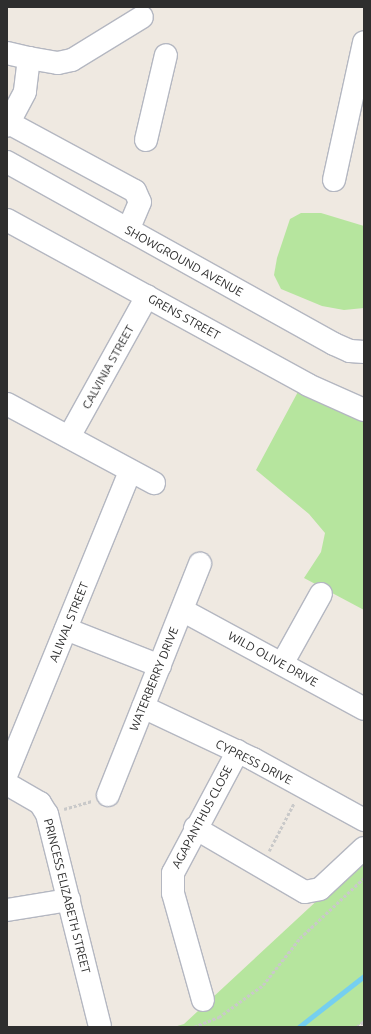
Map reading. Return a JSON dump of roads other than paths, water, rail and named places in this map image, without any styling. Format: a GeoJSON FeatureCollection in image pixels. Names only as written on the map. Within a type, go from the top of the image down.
{"type":"FeatureCollection","features":[{"type":"Feature","properties":{"kind":"street"},"geometry":{"type":"LineString","coordinates":[[7,53],[58,63],[72,60],[142,17]]}},
{"type":"Feature","properties":{"kind":"street"},"geometry":{"type":"LineString","coordinates":[[334,180],[364,42]]}},
{"type":"Feature","properties":{"kind":"street"},"geometry":{"type":"LineString","coordinates":[[146,140],[166,55]]}},
{"type":"Feature","properties":{"kind":"street"},"geometry":{"type":"LineString","coordinates":[[30,58],[25,92],[8,125],[135,190],[140,202],[128,230]]}},
{"type":"Feature","properties":{"kind":"street","name":"SHOWGROUND AVENUE"},"geometry":{"type":"LineString","coordinates":[[7,162],[334,344],[350,351],[364,352]]}},
{"type":"Feature","properties":{"kind":"street","name":"GRENS STREET"},"geometry":{"type":"LineString","coordinates":[[7,220],[308,385],[364,410]]}},
{"type":"Feature","properties":{"kind":"street","name":"CALVINIA STREET"},"geometry":{"type":"LineString","coordinates":[[69,437],[147,296]]}},
{"type":"Feature","properties":{"kind":"street"},"geometry":{"type":"LineString","coordinates":[[7,404],[154,483]]}},
{"type":"Feature","properties":{"kind":"street","name":"ALIWAL STREET"},"geometry":{"type":"LineString","coordinates":[[7,773],[130,471]]}},
{"type":"Feature","properties":{"kind":"street","name":"WATERBERRY DRIVE"},"geometry":{"type":"LineString","coordinates":[[108,795],[200,564]]}},
{"type":"Feature","properties":{"kind":"street"},"geometry":{"type":"LineString","coordinates":[[282,664],[321,594]]}},
{"type":"Feature","properties":{"kind":"street","name":"WILD OLIVE DRIVE"},"geometry":{"type":"LineString","coordinates":[[182,610],[282,664],[362,702]]}},
{"type":"Feature","properties":{"kind":"street"},"geometry":{"type":"LineString","coordinates":[[66,629],[160,666]]}},
{"type":"Feature","properties":{"kind":"street","name":"CYPRESS DRIVE"},"geometry":{"type":"LineString","coordinates":[[143,707],[238,752],[364,820]]}},
{"type":"Feature","properties":{"kind":"street","name":"AGAPANTHUS CLOSE"},"geometry":{"type":"LineString","coordinates":[[203,1000],[194,977],[172,883],[176,863],[238,752]]}},
{"type":"Feature","properties":{"kind":"street","name":"PRINCESS ELIZABETH STREET"},"geometry":{"type":"LineString","coordinates":[[7,784],[40,803],[47,814],[100,1027]]}},
{"type":"Feature","properties":{"kind":"street"},"geometry":{"type":"LineString","coordinates":[[195,828],[295,889],[311,892],[320,889],[364,848]]}},
{"type":"Feature","properties":{"kind":"street"},"geometry":{"type":"LineString","coordinates":[[7,910],[68,900]]}},
{"type":"Feature","properties":{"kind":"waterway"},"geometry":{"type":"LineString","coordinates":[[299,1027],[364,976]]}}]}
